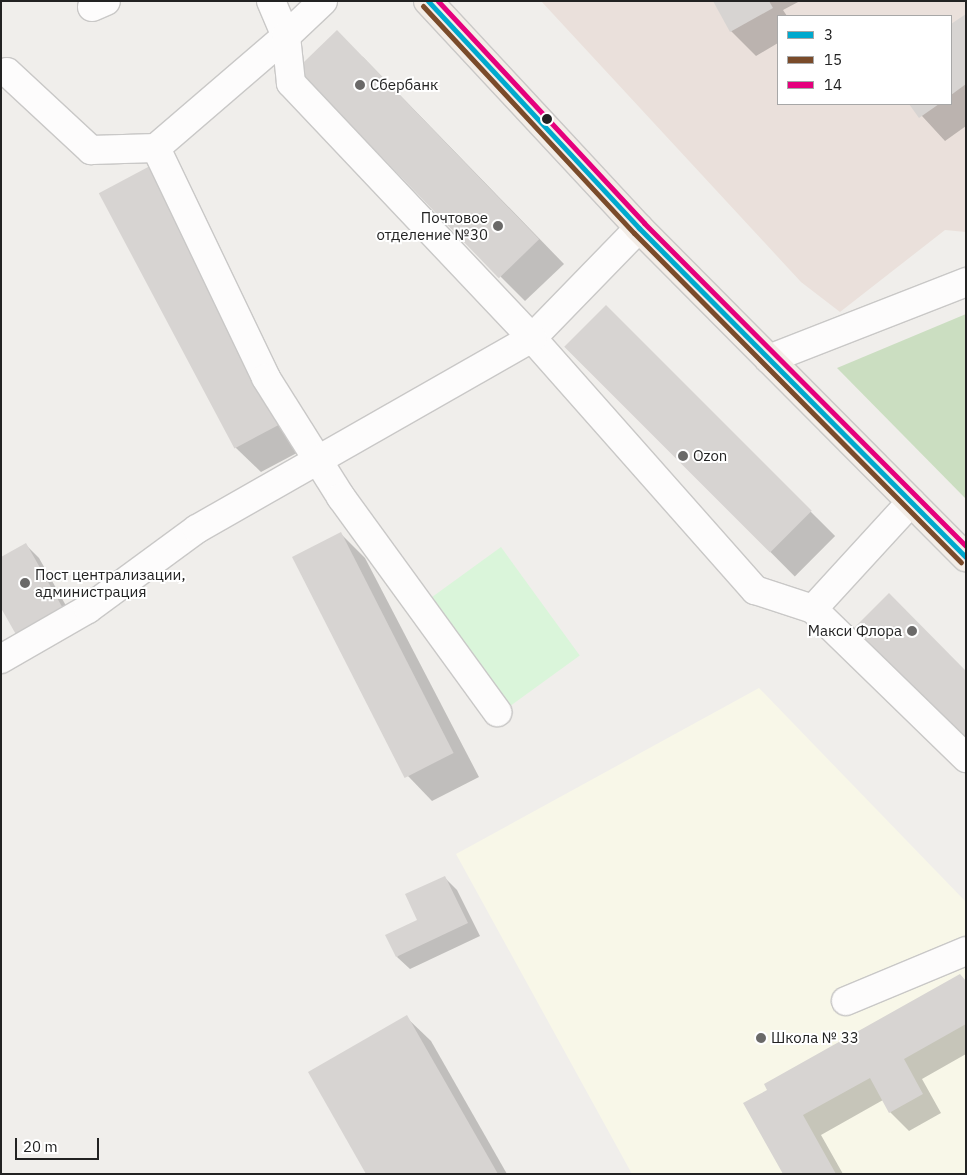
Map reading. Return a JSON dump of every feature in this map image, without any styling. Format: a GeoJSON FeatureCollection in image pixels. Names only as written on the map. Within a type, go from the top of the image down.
{"type":"FeatureCollection","features":[{"type":"Feature","properties":{"kind":"main road"},"geometry":{"type":"LineString","coordinates":[[428,1],[639,228],[966,557]]}},
{"type":"Feature","properties":{"kind":"lane"},"geometry":{"type":"LineString","coordinates":[[271,1],[286,36],[291,84],[532,338],[755,590],[812,609],[966,758]]}},
{"type":"Feature","properties":{"kind":"lane"},"geometry":{"type":"LineString","coordinates":[[7,72],[91,150],[156,148],[286,36],[323,1]]}},
{"type":"Feature","properties":{"kind":"lane"},"geometry":{"type":"LineString","coordinates":[[156,148],[266,378],[341,497],[497,712]]}},
{"type":"Feature","properties":{"kind":"lane"},"geometry":{"type":"LineString","coordinates":[[1,659],[88,609],[197,529],[317,458],[532,338],[639,228]]}},
{"type":"Feature","properties":{"kind":"lane"},"geometry":{"type":"LineString","coordinates":[[769,359],[966,282]]}},
{"type":"Feature","properties":{"kind":"lane"},"geometry":{"type":"LineString","coordinates":[[812,609],[911,502]]}},
{"type":"Feature","properties":{"kind":"lane"},"geometry":{"type":"LineString","coordinates":[[846,1001],[966,951]]}},
{"type":"Feature","properties":{"kind":"shaded area"},"geometry":{"type":"Polygon","coordinates":[[[541,1],[966,1],[966,232],[945,230],[840,312],[801,282],[541,1]]]}},
{"type":"Feature","properties":{"kind":"shaded area","name":"Школа № 33"},"geometry":{"type":"Polygon","coordinates":[[[759,688],[966,902],[966,1174],[632,1174],[456,854],[759,688]]]}},
{"type":"Feature","properties":{"kind":"green space"},"geometry":{"type":"Polygon","coordinates":[[[966,314],[966,499],[837,368],[966,314]]]}},
{"type":"Feature","properties":{"kind":"green space"},"geometry":{"type":"Polygon","coordinates":[[[501,547],[580,655],[510,706],[431,598],[501,547]]]}},
{"type":"Feature","properties":{"kind":"building"},"geometry":{"type":"Polygon","coordinates":[[[713,1],[769,1],[773,8],[730,32],[713,1]]]}},
{"type":"Feature","properties":{"kind":"building"},"geometry":{"type":"Polygon","coordinates":[[[966,14],[966,84],[952,94],[952,23],[966,14]]]}},
{"type":"Feature","properties":{"kind":"building"},"geometry":{"type":"Polygon","coordinates":[[[337,30],[539,239],[499,278],[297,69],[337,30]]]}},
{"type":"Feature","properties":{"kind":"building"},"geometry":{"type":"Polygon","coordinates":[[[910,105],[938,105],[919,118],[910,105]]]}},
{"type":"Feature","properties":{"kind":"building"},"geometry":{"type":"Polygon","coordinates":[[[150,166],[286,421],[234,448],[99,193],[150,166]]]}},
{"type":"Feature","properties":{"kind":"building"},"geometry":{"type":"Polygon","coordinates":[[[606,305],[812,511],[770,552],[564,347],[606,305]]]}},
{"type":"Feature","properties":{"kind":"building"},"geometry":{"type":"Polygon","coordinates":[[[341,532],[454,753],[405,778],[292,557],[341,532]]]}},
{"type":"Feature","properties":{"kind":"building","name":"Пост централизации, администрация"},"geometry":{"type":"Polygon","coordinates":[[[26,543],[65,612],[18,638],[1,608],[1,557],[26,543]]]}},
{"type":"Feature","properties":{"kind":"building"},"geometry":{"type":"Polygon","coordinates":[[[889,593],[966,671],[966,750],[850,632],[889,593]]]}},
{"type":"Feature","properties":{"kind":"building"},"geometry":{"type":"Polygon","coordinates":[[[445,876],[468,923],[396,957],[385,935],[417,920],[405,894],[445,876]]]}},
{"type":"Feature","properties":{"kind":"building"},"geometry":{"type":"Polygon","coordinates":[[[960,974],[966,981],[966,1024],[904,1059],[923,1094],[889,1113],[870,1078],[803,1115],[836,1174],[783,1174],[743,1103],[767,1090],[764,1084],[960,974]]]}},
{"type":"Feature","properties":{"kind":"building"},"geometry":{"type":"Polygon","coordinates":[[[407,1015],[498,1174],[366,1174],[308,1072],[407,1015]]]}},
{"type":"Feature","properties":{"kind":"transit line","name":"3"},"geometry":{"type":"LineString","coordinates":[[428,1],[639,228],[966,557]]}},
{"type":"Feature","properties":{"kind":"transit line","name":"14"},"geometry":{"type":"LineString","coordinates":[[438,1],[644,223],[966,546]]}},
{"type":"Feature","properties":{"kind":"transit line","name":"15"},"geometry":{"type":"LineString","coordinates":[[423,6],[634,233],[961,562]]}},
{"type":"Feature","properties":{"kind":"place","name":"Сбербанк"},"geometry":{"type":"Point","coordinates":[360,85]}},
{"type":"Feature","properties":{"kind":"place","name":"Почтовое отделение №30"},"geometry":{"type":"Point","coordinates":[498,226]}},
{"type":"Feature","properties":{"kind":"place","name":"Ozon"},"geometry":{"type":"Point","coordinates":[683,456]}},
{"type":"Feature","properties":{"kind":"place","name":"Пост централизации, администрация"},"geometry":{"type":"Point","coordinates":[25,583]}},
{"type":"Feature","properties":{"kind":"place","name":"Макси Флора"},"geometry":{"type":"Point","coordinates":[912,631]}},
{"type":"Feature","properties":{"kind":"place","name":"Школа № 33"},"geometry":{"type":"Point","coordinates":[761,1038]}}]}
